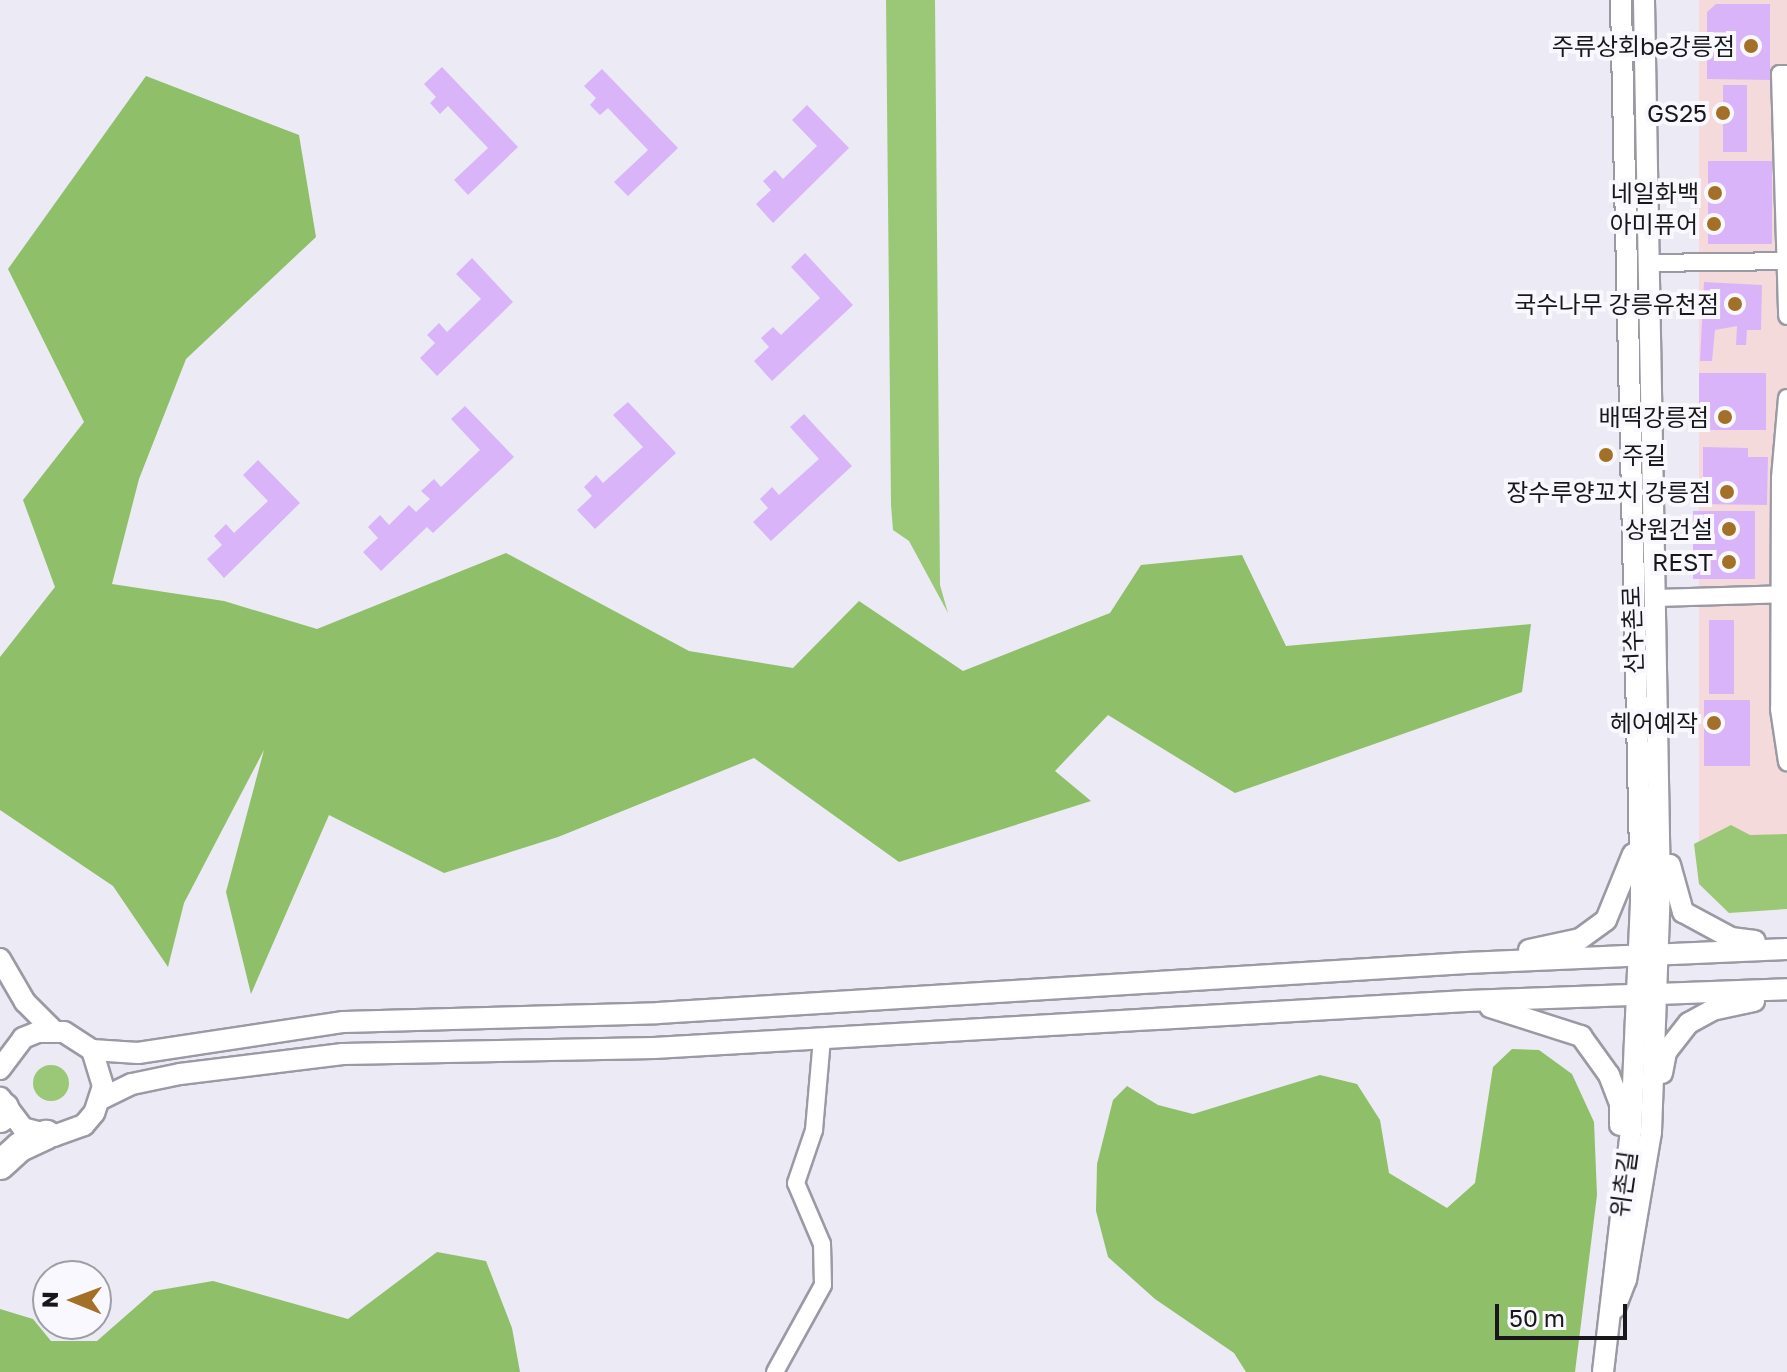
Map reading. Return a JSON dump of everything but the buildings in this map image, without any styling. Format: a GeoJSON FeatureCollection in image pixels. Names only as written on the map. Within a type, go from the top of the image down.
{"type":"FeatureCollection","features":[{"type":"Feature","properties":{"kind":"highway"},"geometry":{"type":"LineString","coordinates":[[0,1165],[20,1147],[46,1135]]}},
{"type":"Feature","properties":{"kind":"street","name":"선수촌로"},"geometry":{"type":"LineString","coordinates":[[1621,0],[1623,263],[1639,827],[1648,954]]}},
{"type":"Feature","properties":{"kind":"street","name":"선수촌로"},"geometry":{"type":"LineString","coordinates":[[1644,0],[1662,802],[1647,996]]}},
{"type":"Feature","properties":{"kind":"street"},"geometry":{"type":"LineString","coordinates":[[1784,74],[1787,316]]}},
{"type":"Feature","properties":{"kind":"street"},"geometry":{"type":"LineString","coordinates":[[1623,263],[1786,261]]}},
{"type":"Feature","properties":{"kind":"street"},"geometry":{"type":"LineString","coordinates":[[1787,398],[1780,478],[1784,594],[1779,709],[1787,762]]}},
{"type":"Feature","properties":{"kind":"street"},"geometry":{"type":"LineString","coordinates":[[1656,598],[1784,594]]}},
{"type":"Feature","properties":{"kind":"street"},"geometry":{"type":"LineString","coordinates":[[1662,802],[1673,888],[1683,912],[1731,938],[1787,947]]}},
{"type":"Feature","properties":{"kind":"street"},"geometry":{"type":"LineString","coordinates":[[1466,963],[1580,939],[1606,920],[1629,871],[1639,827]]}},
{"type":"Feature","properties":{"kind":"street"},"geometry":{"type":"LineString","coordinates":[[92,1050],[138,1053],[344,1022],[658,1013],[1466,963],[1787,947]]}},
{"type":"Feature","properties":{"kind":"street"},"geometry":{"type":"LineString","coordinates":[[0,959],[25,1002],[53,1030],[75,1036],[92,1050],[103,1073],[101,1099],[84,1125],[46,1135],[23,1128],[1,1108]]}},
{"type":"Feature","properties":{"kind":"street"},"geometry":{"type":"LineString","coordinates":[[101,1099],[132,1084],[180,1074],[343,1054],[654,1048],[1467,1001],[1787,992]]}},
{"type":"Feature","properties":{"kind":"street"},"geometry":{"type":"LineString","coordinates":[[1604,1334],[1626,1280],[1666,1052],[1689,1023],[1712,1010],[1787,992]]}},
{"type":"Feature","properties":{"kind":"street"},"geometry":{"type":"LineString","coordinates":[[1647,996],[1651,1132]]}},
{"type":"Feature","properties":{"kind":"street","name":"위촌길"},"geometry":{"type":"LineString","coordinates":[[1603,1372],[1604,1334],[1647,996]]}},
{"type":"Feature","properties":{"kind":"street"},"geometry":{"type":"LineString","coordinates":[[1467,1001],[1581,1036],[1609,1075],[1620,1103],[1622,1184]]}},
{"type":"Feature","properties":{"kind":"street"},"geometry":{"type":"LineString","coordinates":[[1,1060],[23,1038],[53,1030]]}},
{"type":"Feature","properties":{"kind":"street"},"geometry":{"type":"LineString","coordinates":[[775,1372],[823,1285],[822,1244],[796,1183],[814,1130],[822,1039]]}},
{"type":"Feature","properties":{"kind":"shaded area"},"geometry":{"type":"Polygon","coordinates":[[[1699,0],[1787,0],[1787,844],[1699,844],[1699,0]]]}},
{"type":"Feature","properties":{"kind":"green space"},"geometry":{"type":"Polygon","coordinates":[[[886,0],[935,0],[940,585],[948,613],[909,541],[893,530],[886,0]]]}},
{"type":"Feature","properties":{"kind":"green space"},"geometry":{"type":"Polygon","coordinates":[[[146,76],[299,135],[316,237],[186,359],[139,479],[112,584],[224,601],[317,629],[506,553],[689,651],[793,668],[859,601],[963,671],[1110,613],[1141,565],[1242,555],[1286,646],[1531,624],[1522,692],[1235,793],[1108,715],[1055,771],[1091,801],[899,862],[754,758],[558,837],[444,873],[329,815],[251,994],[226,892],[264,750],[184,903],[168,967],[113,886],[0,810],[0,657],[55,587],[23,500],[84,422],[8,269],[146,76]]]}},
{"type":"Feature","properties":{"kind":"green space"},"geometry":{"type":"Polygon","coordinates":[[[1731,825],[1750,835],[1787,834],[1787,909],[1729,913],[1699,884],[1694,844],[1731,825]]]}},
{"type":"Feature","properties":{"kind":"green space"},"geometry":{"type":"Polygon","coordinates":[[[1512,1049],[1539,1050],[1572,1074],[1594,1122],[1597,1195],[1575,1372],[1246,1372],[1234,1353],[1155,1299],[1108,1257],[1096,1211],[1097,1164],[1113,1100],[1127,1086],[1158,1105],[1193,1114],[1320,1075],[1357,1084],[1380,1120],[1389,1173],[1447,1208],[1475,1183],[1493,1067],[1512,1049]]]}},
{"type":"Feature","properties":{"kind":"green space"},"geometry":{"type":"Polygon","coordinates":[[[51,1065],[64,1070],[69,1083],[64,1096],[51,1101],[38,1096],[33,1083],[38,1070],[51,1065]]]}},
{"type":"Feature","properties":{"kind":"green space"},"geometry":{"type":"Polygon","coordinates":[[[437,1252],[486,1261],[512,1328],[520,1372],[0,1372],[0,1309],[32,1319],[32,1340],[112,1340],[112,1328],[154,1291],[213,1281],[348,1319],[437,1252]]]}},
{"type":"Feature","properties":{"kind":"place","name":"주류상회be강릉점"},"geometry":{"type":"Point","coordinates":[1751,46]}},
{"type":"Feature","properties":{"kind":"place","name":"GS25"},"geometry":{"type":"Point","coordinates":[1723,113]}},
{"type":"Feature","properties":{"kind":"place","name":"네일화백"},"geometry":{"type":"Point","coordinates":[1715,193]}},
{"type":"Feature","properties":{"kind":"place","name":"아미퓨어"},"geometry":{"type":"Point","coordinates":[1714,224]}},
{"type":"Feature","properties":{"kind":"place","name":"국수나무 강릉유천점"},"geometry":{"type":"Point","coordinates":[1735,304]}},
{"type":"Feature","properties":{"kind":"place","name":"배떡강릉점"},"geometry":{"type":"Point","coordinates":[1725,417]}},
{"type":"Feature","properties":{"kind":"place","name":"주길"},"geometry":{"type":"Point","coordinates":[1606,455]}},
{"type":"Feature","properties":{"kind":"place","name":"장수루양꼬치 강릉점"},"geometry":{"type":"Point","coordinates":[1727,492]}},
{"type":"Feature","properties":{"kind":"place","name":"상원건설"},"geometry":{"type":"Point","coordinates":[1729,529]}},
{"type":"Feature","properties":{"kind":"place","name":"REST"},"geometry":{"type":"Point","coordinates":[1729,562]}},
{"type":"Feature","properties":{"kind":"place","name":"헤어예작"},"geometry":{"type":"Point","coordinates":[1714,723]}}]}
